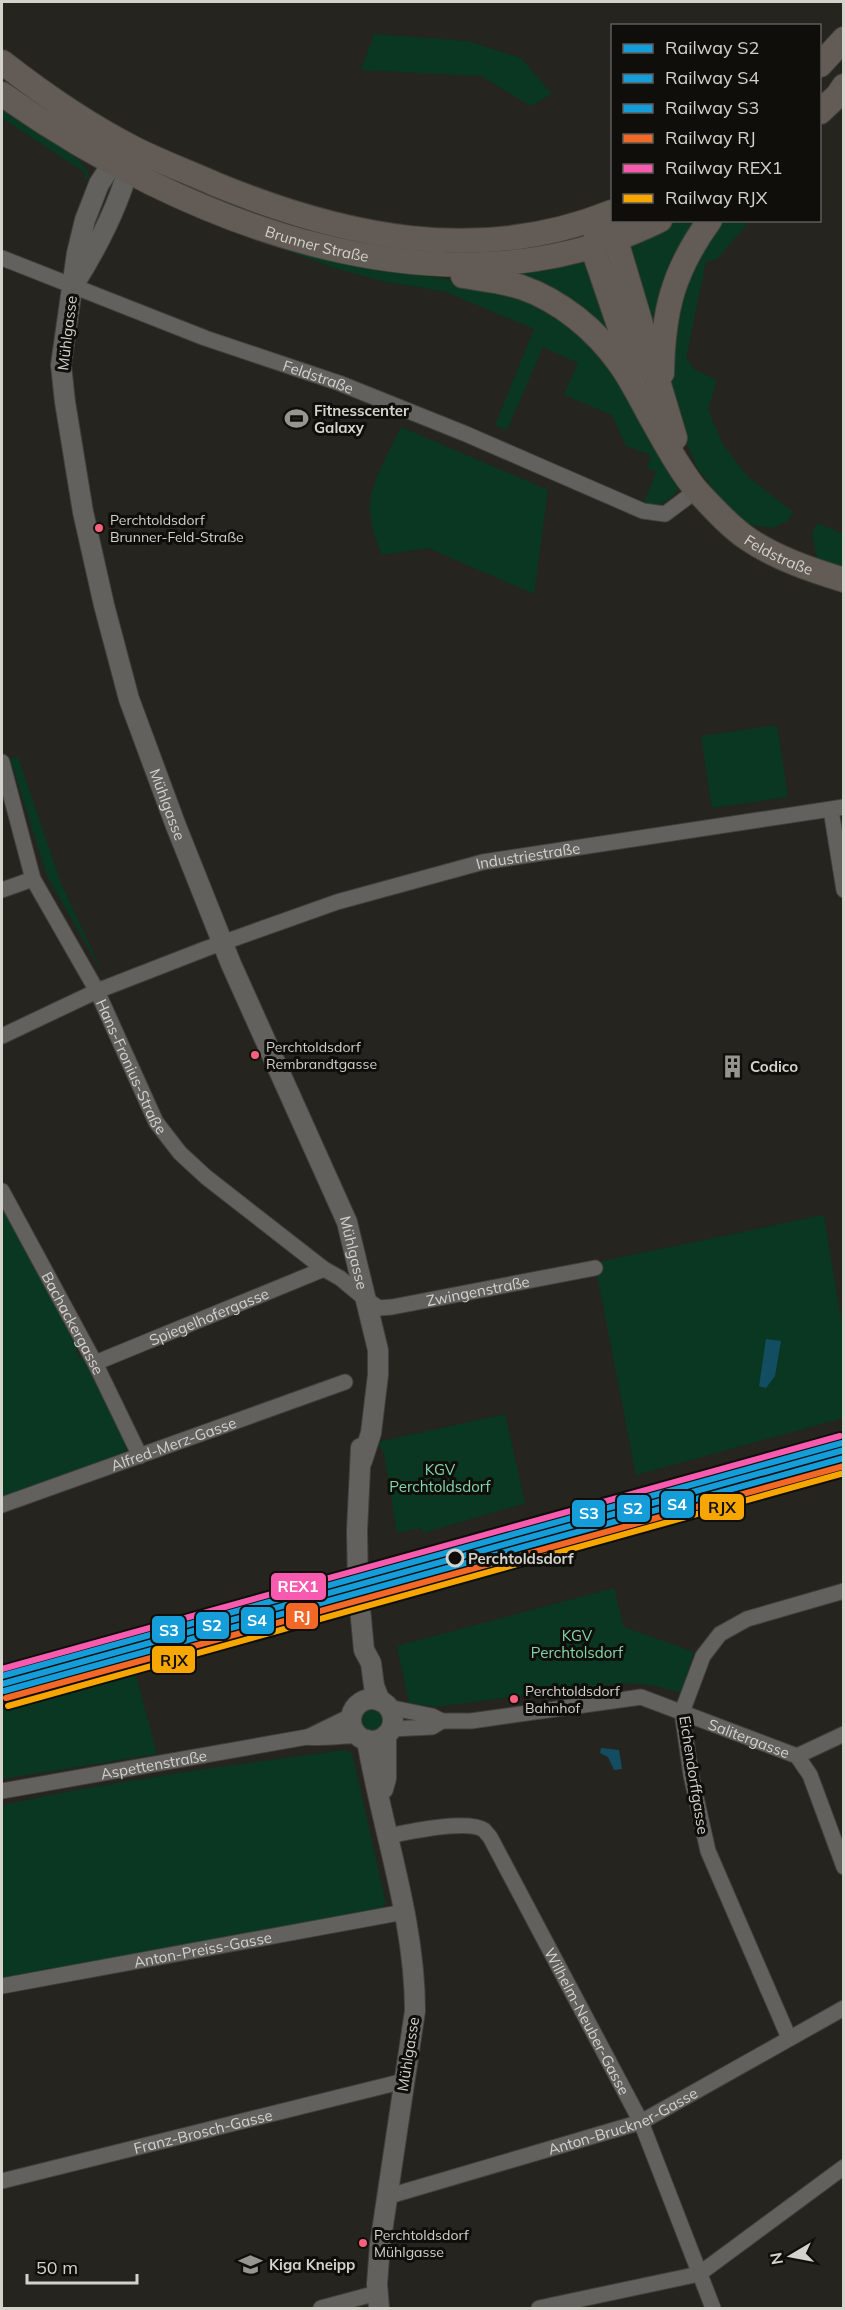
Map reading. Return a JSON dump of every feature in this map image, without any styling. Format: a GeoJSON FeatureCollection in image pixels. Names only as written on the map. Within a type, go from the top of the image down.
{"type":"FeatureCollection","features":[{"type":"Feature","properties":{"kind":"main road"},"geometry":{"type":"LineString","coordinates":[[821,63],[843,39]]}},
{"type":"Feature","properties":{"kind":"main road","name":"Brunner Straße"},"geometry":{"type":"LineString","coordinates":[[2,62],[68,109],[125,161],[160,188],[277,234],[359,254],[431,264],[482,265],[516,262],[592,246],[655,222]]}},
{"type":"Feature","properties":{"kind":"main road"},"geometry":{"type":"LineString","coordinates":[[821,97],[843,75]]}},
{"type":"Feature","properties":{"kind":"main road"},"geometry":{"type":"LineString","coordinates":[[821,110],[838,95],[843,86]]}},
{"type":"Feature","properties":{"kind":"main road","name":"Brunner Straße"},"geometry":{"type":"LineString","coordinates":[[2,94],[42,123],[125,161],[350,229],[392,237],[436,241],[510,238],[556,231],[610,213]]}},
{"type":"Feature","properties":{"kind":"main road"},"geometry":{"type":"LineString","coordinates":[[610,213],[592,246],[638,380],[668,436]]}},
{"type":"Feature","properties":{"kind":"main road"},"geometry":{"type":"LineString","coordinates":[[612,222],[668,436]]}},
{"type":"Feature","properties":{"kind":"main road"},"geometry":{"type":"LineString","coordinates":[[668,436],[662,378],[663,334],[667,309],[684,264],[709,222]]}},
{"type":"Feature","properties":{"kind":"main road"},"geometry":{"type":"LineString","coordinates":[[431,264],[443,274],[493,280],[522,287],[554,303],[583,323],[621,364],[668,436]]}},
{"type":"Feature","properties":{"kind":"main road","name":"Feldstraße"},"geometry":{"type":"LineString","coordinates":[[668,436],[697,490],[747,538],[780,556],[843,580]]}},
{"type":"Feature","properties":{"kind":"street","name":"Mühlgasse"},"geometry":{"type":"LineString","coordinates":[[125,161],[125,183],[90,258],[73,286],[61,365],[65,402],[88,536],[129,699],[223,943],[347,1222],[363,1298],[365,1367],[357,1531],[358,1587],[364,1650],[360,1665],[353,1729],[363,1738],[381,1801],[415,1977],[415,2011],[386,2197],[378,2301]]}},
{"type":"Feature","properties":{"kind":"street","name":"Feldstraße"},"geometry":{"type":"LineString","coordinates":[[2,258],[205,338],[339,383],[466,434],[643,511],[665,514],[697,490]]}},
{"type":"Feature","properties":{"kind":"street","name":"Hans-Fronius-Straße"},"geometry":{"type":"LineString","coordinates":[[2,762],[33,879],[97,991],[156,1122],[180,1153],[206,1177],[324,1269],[340,1278],[363,1298]]}},
{"type":"Feature","properties":{"kind":"street","name":"Industriestraße"},"geometry":{"type":"LineString","coordinates":[[2,1036],[97,991],[223,943],[337,903],[483,862],[837,809]]}},
{"type":"Feature","properties":{"kind":"street"},"geometry":{"type":"LineString","coordinates":[[837,809],[843,890]]}},
{"type":"Feature","properties":{"kind":"street"},"geometry":{"type":"LineString","coordinates":[[2,889],[33,879]]}},
{"type":"Feature","properties":{"kind":"street","name":"Bachackergasse"},"geometry":{"type":"LineString","coordinates":[[2,1191],[95,1363],[140,1456]]}},
{"type":"Feature","properties":{"kind":"street","name":"Zwingenstraße"},"geometry":{"type":"LineString","coordinates":[[363,1298],[379,1308],[392,1307],[595,1268]]}},
{"type":"Feature","properties":{"kind":"street","name":"Spiegelhofergasse"},"geometry":{"type":"LineString","coordinates":[[95,1363],[324,1269]]}},
{"type":"Feature","properties":{"kind":"street","name":"Alfred-Merz-Gasse"},"geometry":{"type":"LineString","coordinates":[[2,1505],[345,1382]]}},
{"type":"Feature","properties":{"kind":"street","name":"Eichendorffgasse"},"geometry":{"type":"LineString","coordinates":[[789,2038],[708,1851],[691,1775],[682,1712],[703,1656],[720,1634],[747,1619],[843,1591]]}},
{"type":"Feature","properties":{"kind":"street","name":"Mühlgasse"},"geometry":{"type":"LineString","coordinates":[[364,1650],[371,1663],[374,1686],[393,1720],[388,1732],[386,1778],[381,1801]]}},
{"type":"Feature","properties":{"kind":"street","name":"Salitergasse"},"geometry":{"type":"LineString","coordinates":[[384,1704],[432,1716],[442,1721],[471,1721],[641,1697],[796,1756],[810,1774],[843,1865]]}},
{"type":"Feature","properties":{"kind":"street"},"geometry":{"type":"LineString","coordinates":[[356,1709],[370,1699],[384,1704]]}},
{"type":"Feature","properties":{"kind":"street","name":"Aspettenstraße"},"geometry":{"type":"LineString","coordinates":[[307,1737],[356,1709]]}},
{"type":"Feature","properties":{"kind":"street","name":"Salitergasse"},"geometry":{"type":"LineString","coordinates":[[388,1732],[432,1727],[442,1721]]}},
{"type":"Feature","properties":{"kind":"street"},"geometry":{"type":"LineString","coordinates":[[363,1738],[375,1741],[388,1732]]}},
{"type":"Feature","properties":{"kind":"street"},"geometry":{"type":"LineString","coordinates":[[796,1756],[843,1734]]}},
{"type":"Feature","properties":{"kind":"street","name":"Aspettenstraße"},"geometry":{"type":"LineString","coordinates":[[2,1791],[307,1737],[363,1738]]}},
{"type":"Feature","properties":{"kind":"street","name":"Wilhelm-Neuber-Gasse"},"geometry":{"type":"LineString","coordinates":[[388,1836],[424,1828],[474,1826],[483,1830],[490,1837],[641,2122],[713,2308]]}},
{"type":"Feature","properties":{"kind":"street","name":"Anton-Preiss-Gasse"},"geometry":{"type":"LineString","coordinates":[[2,1986],[404,1912]]}},
{"type":"Feature","properties":{"kind":"street","name":"Anton-Bruckner-Gasse"},"geometry":{"type":"LineString","coordinates":[[386,2197],[641,2122],[843,2008]]}},
{"type":"Feature","properties":{"kind":"street","name":"Franz-Brosch-Gasse"},"geometry":{"type":"LineString","coordinates":[[2,2181],[404,2081]]}},
{"type":"Feature","properties":{"kind":"street"},"geometry":{"type":"LineString","coordinates":[[539,2308],[699,2274],[843,2167]]}},
{"type":"Feature","properties":{"kind":"street"},"geometry":{"type":"LineString","coordinates":[[321,2308],[378,2301]]}},
{"type":"Feature","properties":{"kind":"green space"},"geometry":{"type":"Polygon","coordinates":[[[374,34],[468,41],[521,58],[552,94],[531,106],[481,76],[361,70],[374,34]]]}},
{"type":"Feature","properties":{"kind":"green space"},"geometry":{"type":"Polygon","coordinates":[[[2,108],[79,160],[89,173],[86,182],[84,172],[2,118],[2,108]]]}},
{"type":"Feature","properties":{"kind":"green space"},"geometry":{"type":"Polygon","coordinates":[[[673,222],[702,222],[656,328],[652,328],[647,300],[628,243],[673,222]]]}},
{"type":"Feature","properties":{"kind":"green space"},"geometry":{"type":"Polygon","coordinates":[[[718,222],[749,222],[717,259],[706,262],[686,358],[695,370],[717,380],[708,409],[722,443],[747,476],[793,512],[788,521],[773,528],[748,525],[724,503],[697,467],[679,426],[670,392],[666,354],[687,271],[718,222]]]}},
{"type":"Feature","properties":{"kind":"green space"},"geometry":{"type":"Polygon","coordinates":[[[241,227],[378,268],[482,285],[534,301],[589,338],[625,386],[681,485],[666,502],[655,505],[644,503],[656,472],[647,468],[651,455],[626,446],[612,415],[564,395],[578,363],[543,347],[507,430],[495,425],[534,329],[446,292],[381,281],[331,267],[239,233],[241,227]]]}},
{"type":"Feature","properties":{"kind":"green space"},"geometry":{"type":"Polygon","coordinates":[[[588,257],[624,353],[499,272],[588,257]]]}},
{"type":"Feature","properties":{"kind":"green space"},"geometry":{"type":"Polygon","coordinates":[[[401,427],[548,490],[534,594],[428,548],[382,555],[373,527],[370,501],[381,468],[401,427]]]}},
{"type":"Feature","properties":{"kind":"green space"},"geometry":{"type":"Polygon","coordinates":[[[818,523],[843,534],[843,570],[817,560],[812,533],[818,523]]]}},
{"type":"Feature","properties":{"kind":"green space"},"geometry":{"type":"Polygon","coordinates":[[[777,725],[788,797],[712,808],[701,736],[777,725]]]}},
{"type":"Feature","properties":{"kind":"green space"},"geometry":{"type":"Polygon","coordinates":[[[18,757],[61,883],[103,974],[47,876],[10,758],[18,757]]]}},
{"type":"Feature","properties":{"kind":"green space"},"geometry":{"type":"Polygon","coordinates":[[[2,1205],[78,1350],[76,1351],[79,1358],[82,1357],[128,1445],[123,1457],[2,1499],[2,1205]]]}},
{"type":"Feature","properties":{"kind":"green space"},"geometry":{"type":"Polygon","coordinates":[[[824,1215],[843,1333],[843,1418],[636,1475],[597,1275],[602,1261],[824,1215]]]}},
{"type":"Feature","properties":{"kind":"green space","name":"KGV Perchtoldsdorf"},"geometry":{"type":"Polygon","coordinates":[[[505,1414],[525,1503],[423,1533],[422,1528],[397,1533],[384,1453],[377,1442],[505,1414]]]}},
{"type":"Feature","properties":{"kind":"green space","name":"KGV Perchtolsdorf"},"geometry":{"type":"Polygon","coordinates":[[[614,1588],[624,1627],[694,1652],[682,1693],[652,1685],[622,1683],[435,1707],[409,1703],[397,1646],[614,1588]]]}},
{"type":"Feature","properties":{"kind":"green space"},"geometry":{"type":"Polygon","coordinates":[[[133,1664],[157,1754],[2,1779],[2,1701],[133,1664]]]}},
{"type":"Feature","properties":{"kind":"green space"},"geometry":{"type":"Polygon","coordinates":[[[372,1708],[377,1709],[383,1715],[383,1725],[377,1731],[372,1732],[367,1731],[361,1725],[360,1720],[361,1715],[367,1709],[372,1708]]]}},
{"type":"Feature","properties":{"kind":"green space"},"geometry":{"type":"Polygon","coordinates":[[[344,1750],[352,1753],[386,1903],[381,1909],[2,1980],[2,1805],[129,1781],[344,1750]]]}},
{"type":"Feature","properties":{"kind":"water"},"geometry":{"type":"Polygon","coordinates":[[[766,1339],[781,1341],[775,1376],[766,1388],[759,1386],[766,1339]]]}},
{"type":"Feature","properties":{"kind":"water"},"geometry":{"type":"Polygon","coordinates":[[[601,1748],[619,1750],[622,1769],[614,1770],[608,1757],[600,1753],[601,1748]]]}},
{"type":"Feature","properties":{"kind":"rail line","name":"REX1"},"geometry":{"type":"LineString","coordinates":[[2,1669],[840,1436]]}},
{"type":"Feature","properties":{"kind":"rail line","name":"S3"},"geometry":{"type":"LineString","coordinates":[[2,1676],[842,1443]]}},
{"type":"Feature","properties":{"kind":"rail line","name":"S2"},"geometry":{"type":"LineString","coordinates":[[2,1684],[844,1450]]}},
{"type":"Feature","properties":{"kind":"rail line","name":"S4"},"geometry":{"type":"LineString","coordinates":[[4,1691],[844,1458]]}},
{"type":"Feature","properties":{"kind":"rail line","name":"RJ"},"geometry":{"type":"LineString","coordinates":[[6,1698],[844,1466]]}},
{"type":"Feature","properties":{"kind":"rail line","name":"RJX"},"geometry":{"type":"LineString","coordinates":[[8,1706],[844,1473]]}},
{"type":"Feature","properties":{"kind":"place","name":"Fitnesscenter Galaxy"},"geometry":{"type":"Point","coordinates":[296,419]}},
{"type":"Feature","properties":{"kind":"place","name":"Perchtoldsdorf Brunner-Feld-Straße"},"geometry":{"type":"Point","coordinates":[99,528]}},
{"type":"Feature","properties":{"kind":"place","name":"Perchtoldsdorf Rembrandtgasse"},"geometry":{"type":"Point","coordinates":[255,1055]}},
{"type":"Feature","properties":{"kind":"place","name":"Codico"},"geometry":{"type":"Point","coordinates":[732,1066]}},
{"type":"Feature","properties":{"kind":"place","name":"Perchtoldsdorf"},"geometry":{"type":"Point","coordinates":[455,1558]}},
{"type":"Feature","properties":{"kind":"place","name":"Perchtoldsdorf Bahnhof"},"geometry":{"type":"Point","coordinates":[514,1699]}},
{"type":"Feature","properties":{"kind":"place","name":"Perchtoldsdorf Mühlgasse"},"geometry":{"type":"Point","coordinates":[363,2243]}},
{"type":"Feature","properties":{"kind":"place","name":"Kiga Kneipp"},"geometry":{"type":"Point","coordinates":[251,2264]}}]}
